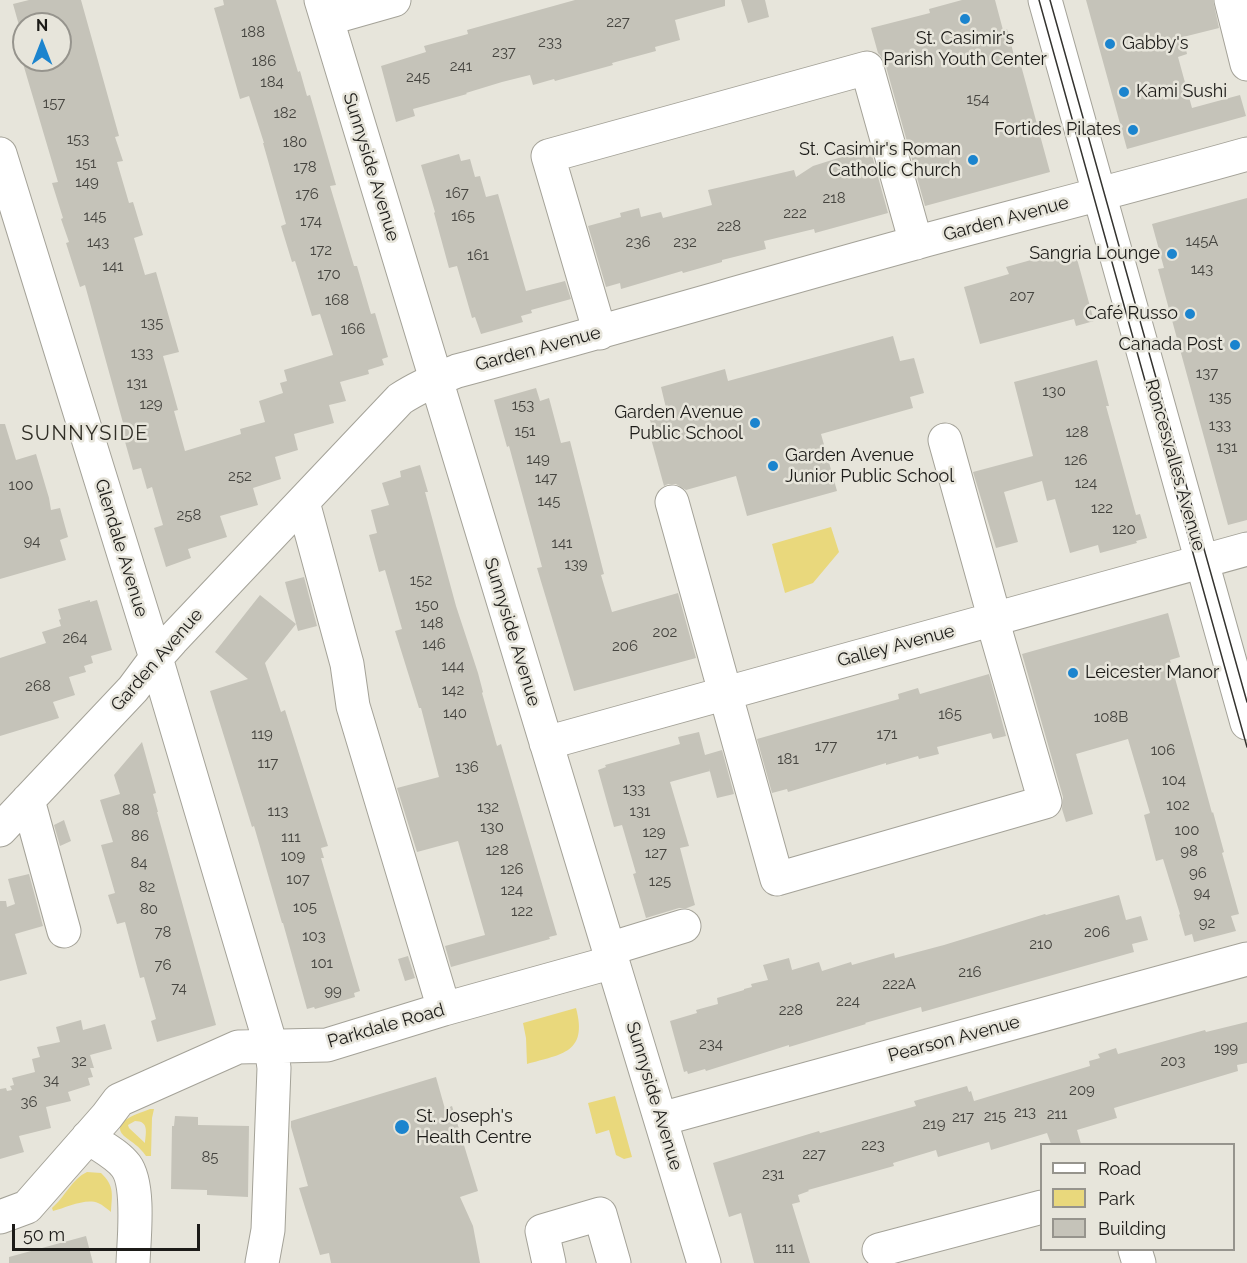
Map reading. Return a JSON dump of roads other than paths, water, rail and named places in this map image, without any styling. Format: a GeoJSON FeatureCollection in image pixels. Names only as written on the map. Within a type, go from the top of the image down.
{"type":"FeatureCollection","features":[{"type":"Feature","properties":{"kind":"street"},"geometry":{"type":"LineString","coordinates":[[324,9],[393,0]]}},
{"type":"Feature","properties":{"kind":"street","name":"Roncesvalles Avenue"},"geometry":{"type":"LineString","coordinates":[[1045,0],[1247,723]]}},
{"type":"Feature","properties":{"kind":"street"},"geometry":{"type":"LineString","coordinates":[[1231,0],[1247,64]]}},
{"type":"Feature","properties":{"kind":"street","name":"Sunnyside Avenue"},"geometry":{"type":"LineString","coordinates":[[324,9],[704,1263]]}},
{"type":"Feature","properties":{"kind":"street"},"geometry":{"type":"LineString","coordinates":[[600,333],[548,156],[867,68],[915,243]]}},
{"type":"Feature","properties":{"kind":"street","name":"Glendale Avenue"},"geometry":{"type":"LineString","coordinates":[[0,154],[156,658],[271,1046],[273,1068],[268,1230],[262,1263]]}},
{"type":"Feature","properties":{"kind":"street","name":"Garden Avenue"},"geometry":{"type":"LineString","coordinates":[[0,830],[133,689],[156,658],[253,553],[400,399],[436,379],[457,371],[600,333],[915,243],[1247,154]]}},
{"type":"Feature","properties":{"kind":"street"},"geometry":{"type":"LineString","coordinates":[[672,502],[777,879],[1045,802],[945,440]]}},
{"type":"Feature","properties":{"kind":"street"},"geometry":{"type":"LineString","coordinates":[[303,502],[347,664],[353,706],[444,1009]]}},
{"type":"Feature","properties":{"kind":"street","name":"Galley Avenue"},"geometry":{"type":"LineString","coordinates":[[546,743],[1247,549]]}},
{"type":"Feature","properties":{"kind":"street"},"geometry":{"type":"LineString","coordinates":[[28,800],[64,931]]}},
{"type":"Feature","properties":{"kind":"street","name":"Parkdale Road"},"geometry":{"type":"LineString","coordinates":[[0,1217],[27,1206],[119,1100],[238,1047],[327,1045],[611,956],[684,926]]}},
{"type":"Feature","properties":{"kind":"street","name":"Pearson Avenue"},"geometry":{"type":"LineString","coordinates":[[661,1119],[1247,959]]}},
{"type":"Feature","properties":{"kind":"street"},"geometry":{"type":"LineString","coordinates":[[88,1137],[124,1164],[131,1174],[135,1191],[133,1263]]}},
{"type":"Feature","properties":{"kind":"street"},"geometry":{"type":"LineString","coordinates":[[879,1250],[1040,1207]]}},
{"type":"Feature","properties":{"kind":"street"},"geometry":{"type":"LineString","coordinates":[[549,1263],[542,1231],[600,1214],[614,1263]]}},
{"type":"Feature","properties":{"kind":"tram line"},"geometry":{"type":"LineString","coordinates":[[1039,0],[1247,747]]}},
{"type":"Feature","properties":{"kind":"tram line"},"geometry":{"type":"LineString","coordinates":[[1050,0],[1247,702]]}},
{"type":"Feature","properties":{"kind":"place","name":"St. Casimir's Parish Youth Center"},"geometry":{"type":"Point","coordinates":[965,19]}},
{"type":"Feature","properties":{"kind":"place","name":"Gabby's"},"geometry":{"type":"Point","coordinates":[1110,44]}},
{"type":"Feature","properties":{"kind":"place","name":"Kami Sushi"},"geometry":{"type":"Point","coordinates":[1124,92]}},
{"type":"Feature","properties":{"kind":"place","name":"Fortides Pilates"},"geometry":{"type":"Point","coordinates":[1133,130]}},
{"type":"Feature","properties":{"kind":"place","name":"St. Casimir's Roman Catholic Church"},"geometry":{"type":"Point","coordinates":[973,160]}},
{"type":"Feature","properties":{"kind":"place","name":"Sangria Lounge"},"geometry":{"type":"Point","coordinates":[1172,254]}},
{"type":"Feature","properties":{"kind":"place","name":"Café Russo"},"geometry":{"type":"Point","coordinates":[1190,314]}},
{"type":"Feature","properties":{"kind":"place","name":"Canada Post"},"geometry":{"type":"Point","coordinates":[1235,345]}},
{"type":"Feature","properties":{"kind":"place","name":"Garden Avenue Public School"},"geometry":{"type":"Point","coordinates":[755,423]}},
{"type":"Feature","properties":{"kind":"place","name":"Garden Avenue Junior Public School"},"geometry":{"type":"Point","coordinates":[773,466]}},
{"type":"Feature","properties":{"kind":"place","name":"Leicester Manor"},"geometry":{"type":"Point","coordinates":[1073,673]}},
{"type":"Feature","properties":{"kind":"place","name":"St. Joseph's Health Centre"},"geometry":{"type":"Point","coordinates":[402,1127]}},
{"type":"Feature","properties":{"kind":"district","name":"SUNNYSIDE"},"geometry":{"type":"Point","coordinates":[85,434]}}]}
